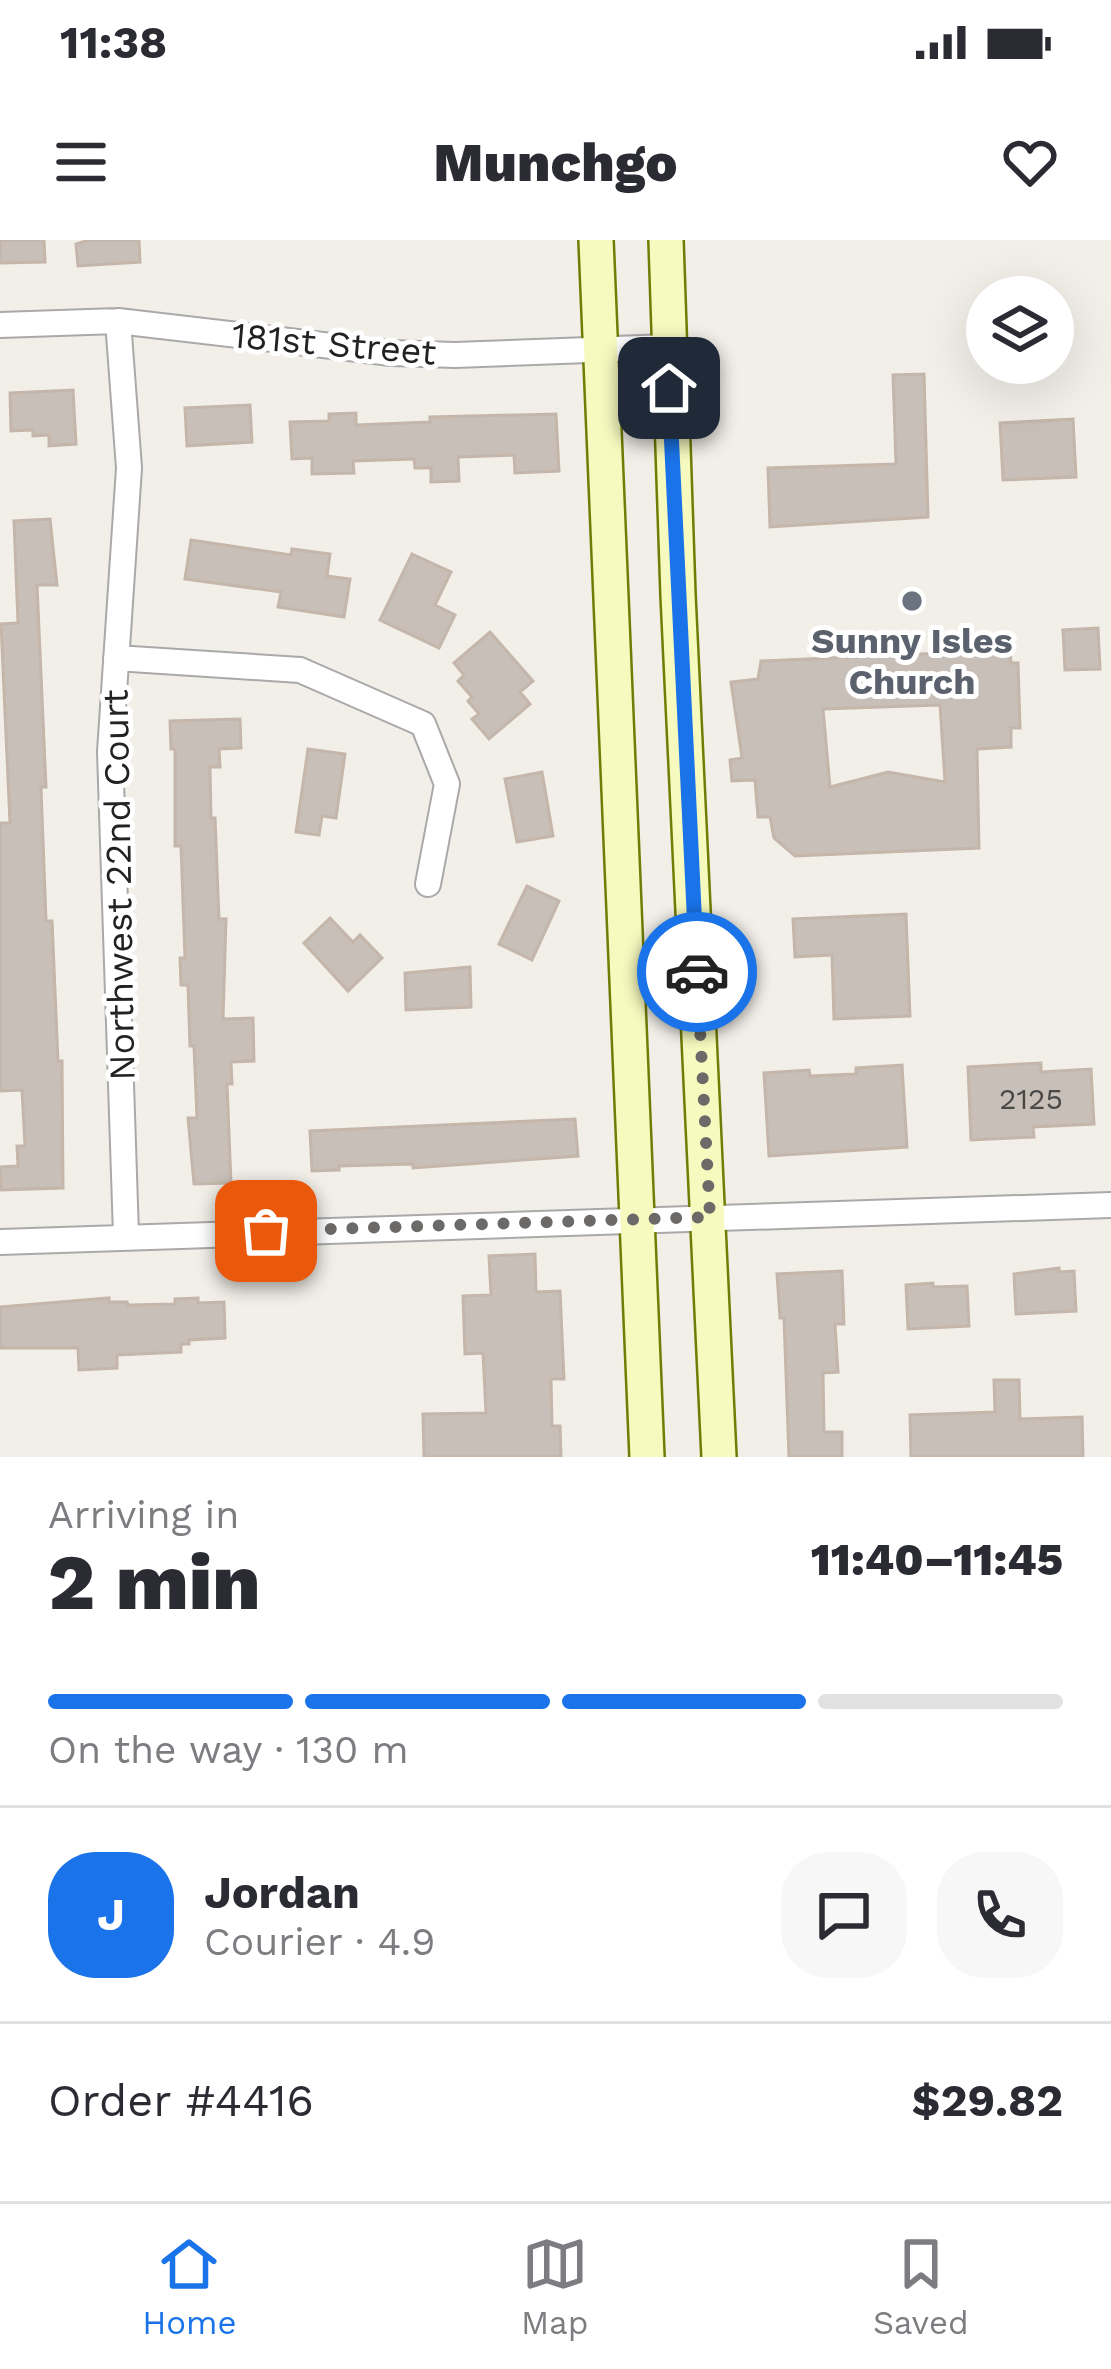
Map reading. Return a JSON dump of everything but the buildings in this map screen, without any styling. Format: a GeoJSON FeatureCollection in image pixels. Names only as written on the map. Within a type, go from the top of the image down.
{"type":"FeatureCollection","features":[{"type":"Feature","properties":{"kind":"main road"},"geometry":{"type":"LineString","coordinates":[[596,240],[647,1457]]}},
{"type":"Feature","properties":{"kind":"main road"},"geometry":{"type":"LineString","coordinates":[[666,240],[718,1457]]}},
{"type":"Feature","properties":{"kind":"street","name":"181st Street"},"geometry":{"type":"LineString","coordinates":[[0,325],[118,321],[392,353],[669,347]]}},
{"type":"Feature","properties":{"kind":"street","name":"Northwest 22nd Court"},"geometry":{"type":"LineString","coordinates":[[118,321],[129,468],[110,752],[126,1235]]}},
{"type":"Feature","properties":{"kind":"street"},"geometry":{"type":"LineString","coordinates":[[116,658],[300,670],[423,724],[447,784],[428,884]]}},
{"type":"Feature","properties":{"kind":"street"},"geometry":{"type":"LineString","coordinates":[[0,1242],[1111,1205]]}},
{"type":"Feature","properties":{"kind":"way so far"},"geometry":{"type":"LineString","coordinates":[[266,1231],[710,1217],[697,972]]}},
{"type":"Feature","properties":{"kind":"place","name":"Sunny Isles Church"},"geometry":{"type":"Point","coordinates":[912,601]}},
{"type":"Feature","properties":{"kind":"route"},"geometry":{"type":"LineString","coordinates":[[669,388],[697,972]]}}]}
